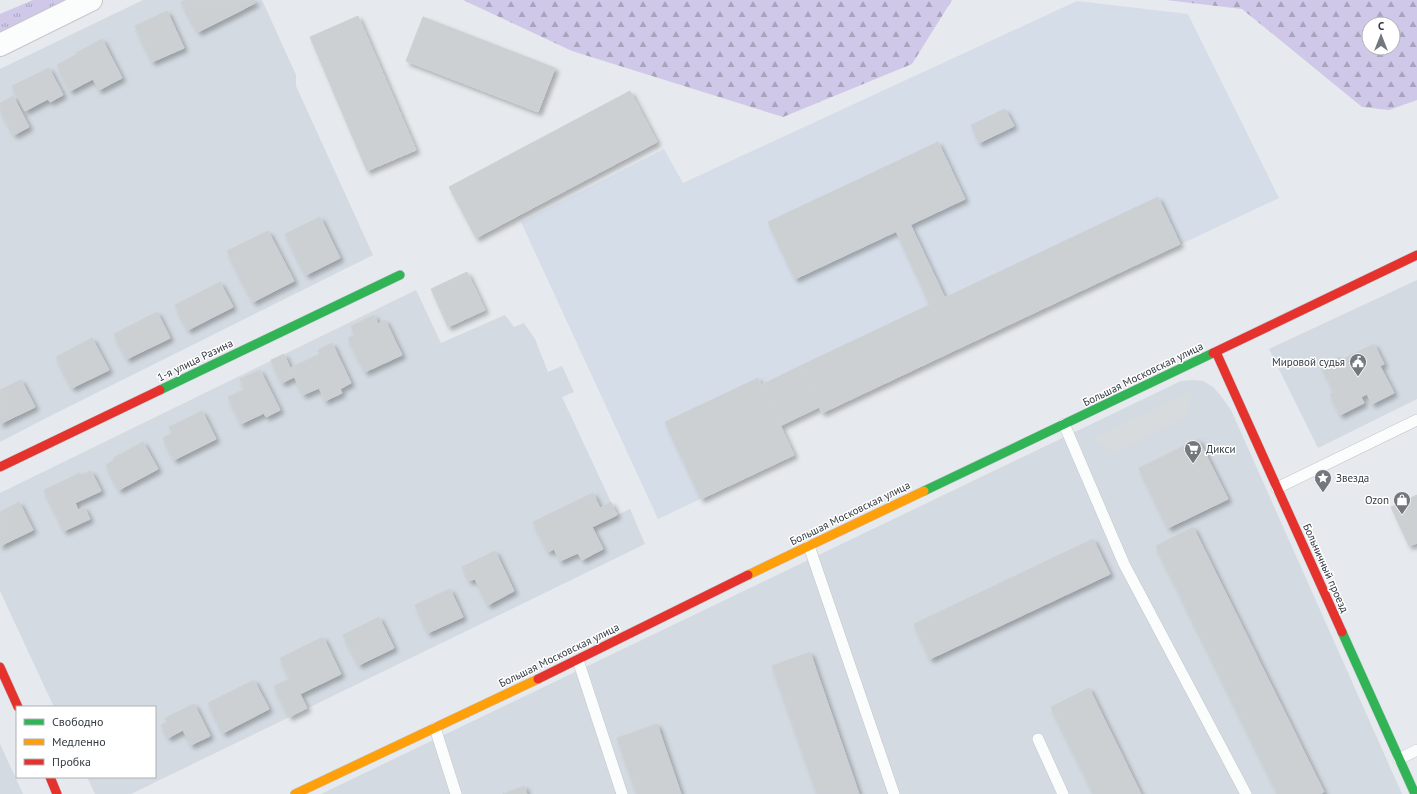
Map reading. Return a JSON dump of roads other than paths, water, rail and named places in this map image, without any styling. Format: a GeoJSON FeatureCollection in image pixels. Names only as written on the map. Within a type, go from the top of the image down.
{"type":"FeatureCollection","features":[{"type":"Feature","properties":{"kind":"street"},"geometry":{"type":"LineString","coordinates":[[0,45],[92,0]]}},
{"type":"Feature","properties":{"kind":"street","name":"Большая Московская улица"},"geometry":{"type":"LineString","coordinates":[[295,794],[578,660],[809,546],[1417,255]]}},
{"type":"Feature","properties":{"kind":"street","name":"1-я улица Разина"},"geometry":{"type":"LineString","coordinates":[[0,467],[400,275]]}},
{"type":"Feature","properties":{"kind":"street","name":"Больничный проезд"},"geometry":{"type":"LineString","coordinates":[[1216,352],[1415,794]]}},
{"type":"Feature","properties":{"kind":"street"},"geometry":{"type":"LineString","coordinates":[[0,667],[18,706]]}},
{"type":"Feature","properties":{"kind":"street"},"geometry":{"type":"LineString","coordinates":[[50,778],[57,794]]}},
{"type":"Feature","properties":{"kind":"lane"},"geometry":{"type":"LineString","coordinates":[[1277,488],[1417,420]]}},
{"type":"Feature","properties":{"kind":"lane"},"geometry":{"type":"LineString","coordinates":[[1064,424],[1124,564],[1246,794]]}},
{"type":"Feature","properties":{"kind":"lane"},"geometry":{"type":"LineString","coordinates":[[809,546],[894,794]]}},
{"type":"Feature","properties":{"kind":"lane"},"geometry":{"type":"LineString","coordinates":[[578,660],[622,794]]}},
{"type":"Feature","properties":{"kind":"lane"},"geometry":{"type":"LineString","coordinates":[[435,728],[456,794]]}},
{"type":"Feature","properties":{"kind":"lane"},"geometry":{"type":"LineString","coordinates":[[1038,739],[1063,794]]}},
{"type":"Feature","properties":{"kind":"lane"},"geometry":{"type":"LineString","coordinates":[[1399,759],[1417,750]]}},
{"type":"Feature","properties":{"kind":"lane"},"geometry":{"type":"LineString","coordinates":[[322,781],[326,794]]}},
{"type":"Feature","properties":{"kind":"place","name":"Мировой судья"},"geometry":{"type":"Point","coordinates":[1358,377]}},
{"type":"Feature","properties":{"kind":"place","name":"Дикси"},"geometry":{"type":"Point","coordinates":[1193,464]}},
{"type":"Feature","properties":{"kind":"place","name":"Звезда"},"geometry":{"type":"Point","coordinates":[1323,493]}},
{"type":"Feature","properties":{"kind":"place","name":"Ozon"},"geometry":{"type":"Point","coordinates":[1402,515]}}]}
